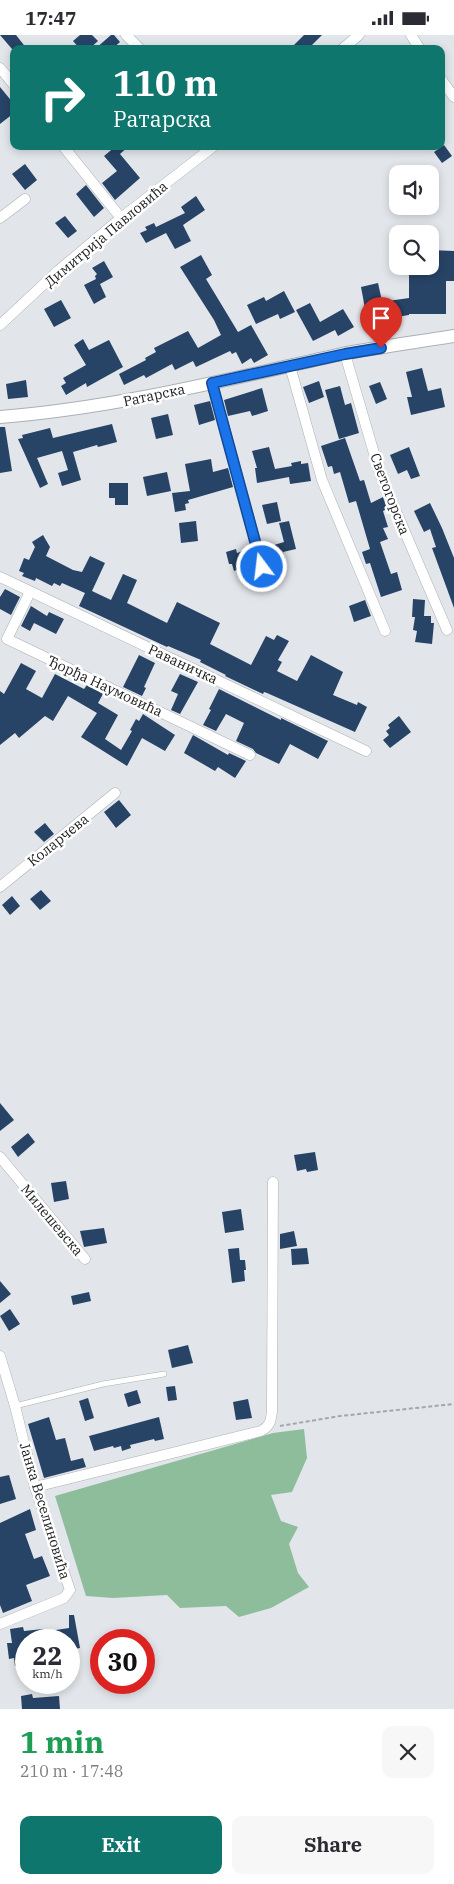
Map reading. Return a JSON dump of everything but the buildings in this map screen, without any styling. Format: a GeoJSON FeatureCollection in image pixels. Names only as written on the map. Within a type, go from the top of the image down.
{"type":"FeatureCollection","features":[{"type":"Feature","properties":{"kind":"street"},"geometry":{"type":"LineString","coordinates":[[126,35],[136,45]]}},
{"type":"Feature","properties":{"kind":"street"},"geometry":{"type":"LineString","coordinates":[[347,45],[359,35]]}},
{"type":"Feature","properties":{"kind":"street"},"geometry":{"type":"LineString","coordinates":[[0,68],[10,80]]}},
{"type":"Feature","properties":{"kind":"street"},"geometry":{"type":"LineString","coordinates":[[445,85],[454,97]]}},
{"type":"Feature","properties":{"kind":"street"},"geometry":{"type":"LineString","coordinates":[[66,150],[121,218]]}},
{"type":"Feature","properties":{"kind":"street","name":"Димитрија Павловића"},"geometry":{"type":"LineString","coordinates":[[0,325],[121,218],[209,150]]}},
{"type":"Feature","properties":{"kind":"street"},"geometry":{"type":"LineString","coordinates":[[0,219],[25,199]]}},
{"type":"Feature","properties":{"kind":"street","name":"Ратарска"},"geometry":{"type":"LineString","coordinates":[[0,417],[48,413],[108,404],[345,354],[454,336]]}},
{"type":"Feature","properties":{"kind":"street","name":"Светогорска"},"geometry":{"type":"LineString","coordinates":[[345,354],[380,474],[447,630]]}},
{"type":"Feature","properties":{"kind":"street"},"geometry":{"type":"LineString","coordinates":[[290,366],[322,480],[385,631]]}},
{"type":"Feature","properties":{"kind":"street"},"geometry":{"type":"LineString","coordinates":[[212,383],[262,567]]}},
{"type":"Feature","properties":{"kind":"street","name":"Раваничка"},"geometry":{"type":"LineString","coordinates":[[0,577],[366,751]]}},
{"type":"Feature","properties":{"kind":"street","name":"Ђорђа Наумовића"},"geometry":{"type":"LineString","coordinates":[[30,592],[7,639],[250,755]]}},
{"type":"Feature","properties":{"kind":"street","name":"Коларчева"},"geometry":{"type":"LineString","coordinates":[[0,887],[115,793]]}},
{"type":"Feature","properties":{"kind":"street","name":"Милешевска"},"geometry":{"type":"LineString","coordinates":[[0,1157],[85,1259]]}},
{"type":"Feature","properties":{"kind":"street"},"geometry":{"type":"LineString","coordinates":[[35,1487],[261,1431],[268,1427],[271,1422],[272,1411],[273,1182]]}},
{"type":"Feature","properties":{"kind":"street","name":"Јанка Веселиновића"},"geometry":{"type":"LineString","coordinates":[[0,1355],[35,1487],[70,1590],[64,1598],[0,1624]]}},
{"type":"Feature","properties":{"kind":"lane"},"geometry":{"type":"LineString","coordinates":[[15,1406],[103,1384],[164,1374]]}},
{"type":"Feature","properties":{"kind":"path"},"geometry":{"type":"LineString","coordinates":[[268,1427],[340,1416],[454,1404]]}},
{"type":"Feature","properties":{"kind":"green space"},"geometry":{"type":"Polygon","coordinates":[[[304,1429],[307,1458],[292,1492],[271,1495],[281,1521],[298,1527],[289,1544],[298,1573],[309,1587],[271,1608],[239,1617],[226,1606],[180,1608],[167,1595],[113,1598],[86,1596],[55,1496],[273,1433],[304,1429]]]}},
{"type":"Feature","properties":{"kind":"route"},"geometry":{"type":"LineString","coordinates":[[262,567],[212,383],[381,348]]}}]}
